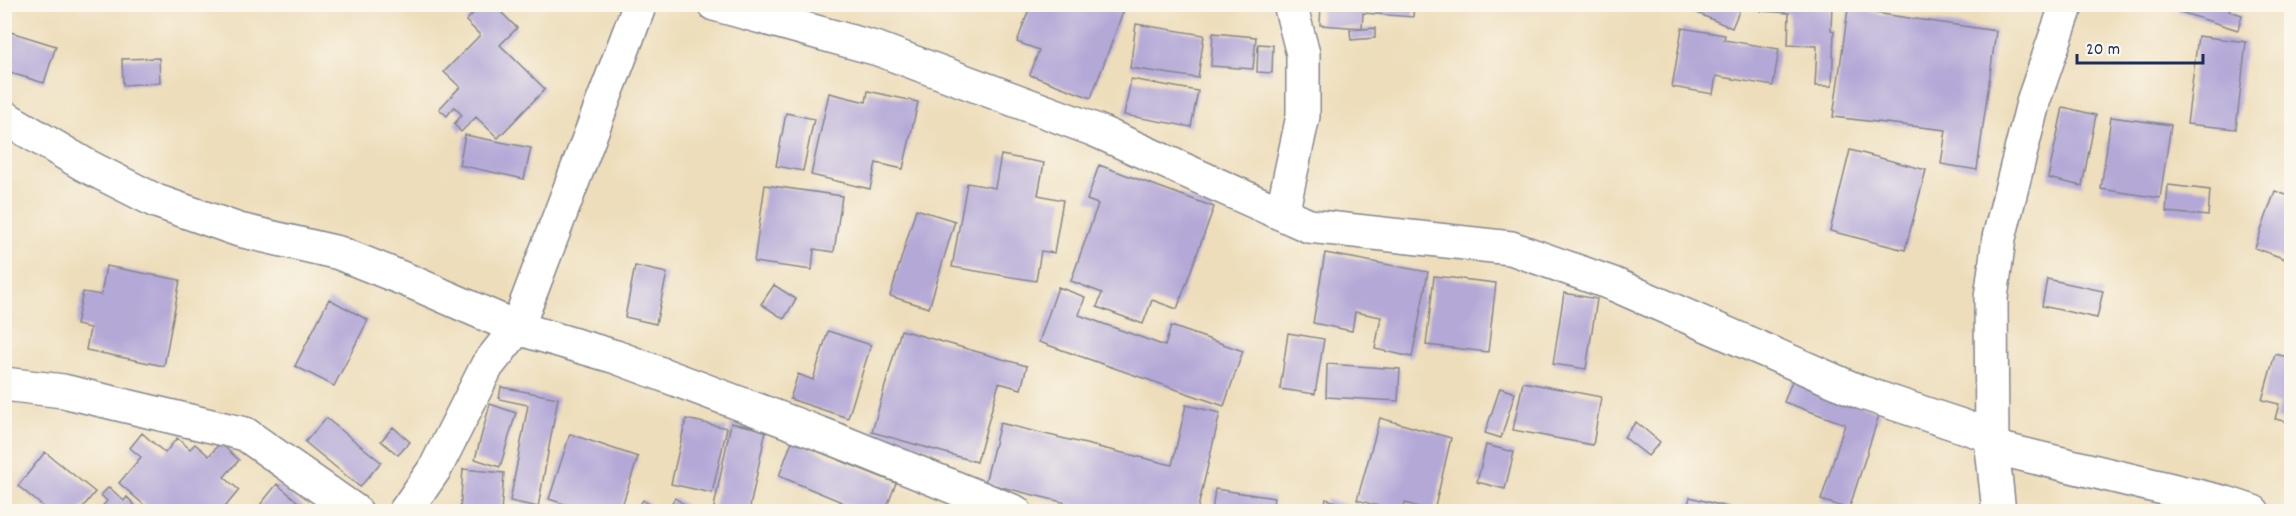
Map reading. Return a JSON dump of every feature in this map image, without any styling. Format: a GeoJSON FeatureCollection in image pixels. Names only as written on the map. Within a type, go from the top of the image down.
{"type":"FeatureCollection","features":[{"type":"Feature","properties":{"kind":"street"},"geometry":{"type":"LineString","coordinates":[[405,512],[436,466],[487,366],[517,328],[640,4]]}},
{"type":"Feature","properties":{"kind":"street"},"geometry":{"type":"LineString","coordinates":[[714,4],[889,53],[1095,130],[1309,226],[1511,248],[1613,284],[1860,392],[1992,441],[2253,512]]}},
{"type":"Feature","properties":{"kind":"street"},"geometry":{"type":"LineString","coordinates":[[1282,214],[1303,116],[1303,54],[1290,4]]}},
{"type":"Feature","properties":{"kind":"street"},"geometry":{"type":"LineString","coordinates":[[1999,512],[1992,441],[1991,298],[1999,238],[2034,99],[2067,4]]}},
{"type":"Feature","properties":{"kind":"street"},"geometry":{"type":"LineString","coordinates":[[4,117],[85,165],[156,201],[239,230],[339,253],[517,328],[616,357],[837,440],[1015,512]]}},
{"type":"Feature","properties":{"kind":"street"},"geometry":{"type":"LineString","coordinates":[[4,384],[63,391],[245,435],[356,512]]}},
{"type":"Feature","properties":{"kind":"building"},"geometry":{"type":"Polygon","coordinates":[[[482,4],[493,4],[517,28],[500,45],[545,89],[498,138],[476,117],[461,132],[454,124],[462,115],[454,107],[447,116],[439,109],[460,87],[444,72],[480,35],[466,21],[482,4]]]}},
{"type":"Feature","properties":{"kind":"building"},"geometry":{"type":"Polygon","coordinates":[[[1031,4],[1126,4],[1091,98],[1030,75],[1039,50],[1017,42],[1031,4]]]}},
{"type":"Feature","properties":{"kind":"building"},"geometry":{"type":"Polygon","coordinates":[[[1321,4],[1414,4],[1413,17],[1363,13],[1362,28],[1320,25],[1321,4]]]}},
{"type":"Feature","properties":{"kind":"building"},"geometry":{"type":"Polygon","coordinates":[[[1676,4],[1742,4],[1732,28],[1676,4]]]}},
{"type":"Feature","properties":{"kind":"building"},"geometry":{"type":"Polygon","coordinates":[[[1761,4],[1832,4],[1831,30],[1834,31],[1832,86],[1815,86],[1817,46],[1788,45],[1789,13],[1761,11],[1761,4]]]}},
{"type":"Feature","properties":{"kind":"building"},"geometry":{"type":"Polygon","coordinates":[[[2179,4],[2231,4],[2229,11],[2242,15],[2238,30],[2177,11],[2179,4]]]}},
{"type":"Feature","properties":{"kind":"building"},"geometry":{"type":"Polygon","coordinates":[[[1848,9],[1996,31],[1977,170],[1941,164],[1946,130],[1833,117],[1848,9]]]}},
{"type":"Feature","properties":{"kind":"building"},"geometry":{"type":"Polygon","coordinates":[[[1136,24],[1204,35],[1198,78],[1130,68],[1136,24]]]}},
{"type":"Feature","properties":{"kind":"building"},"geometry":{"type":"Polygon","coordinates":[[[1375,28],[1375,38],[1351,40],[1350,30],[1375,28]]]}},
{"type":"Feature","properties":{"kind":"building"},"geometry":{"type":"Polygon","coordinates":[[[1682,28],[1725,35],[1724,40],[1779,49],[1773,86],[1716,76],[1713,94],[1672,87],[1682,28]]]}},
{"type":"Feature","properties":{"kind":"building"},"geometry":{"type":"Polygon","coordinates":[[[4,30],[56,46],[44,83],[4,71],[4,30]]]}},
{"type":"Feature","properties":{"kind":"building"},"geometry":{"type":"Polygon","coordinates":[[[1213,33],[1256,37],[1253,69],[1211,66],[1213,33]]]}},
{"type":"Feature","properties":{"kind":"building"},"geometry":{"type":"Polygon","coordinates":[[[2198,36],[2246,42],[2236,129],[2187,124],[2198,36]]]}},
{"type":"Feature","properties":{"kind":"building"},"geometry":{"type":"Polygon","coordinates":[[[1258,44],[1273,45],[1272,73],[1257,72],[1258,44]]]}},
{"type":"Feature","properties":{"kind":"building"},"geometry":{"type":"Polygon","coordinates":[[[159,58],[160,83],[123,85],[122,59],[159,58]]]}},
{"type":"Feature","properties":{"kind":"building"},"geometry":{"type":"Polygon","coordinates":[[[1131,79],[1198,91],[1191,127],[1124,115],[1131,79]]]}},
{"type":"Feature","properties":{"kind":"building"},"geometry":{"type":"Polygon","coordinates":[[[868,91],[918,102],[903,169],[876,163],[870,189],[811,175],[829,93],[866,102],[868,91]]]}},
{"type":"Feature","properties":{"kind":"building"},"geometry":{"type":"Polygon","coordinates":[[[2063,107],[2096,115],[2082,186],[2048,178],[2063,107]]]}},
{"type":"Feature","properties":{"kind":"building"},"geometry":{"type":"Polygon","coordinates":[[[786,113],[814,119],[803,171],[776,166],[786,113]]]}},
{"type":"Feature","properties":{"kind":"building"},"geometry":{"type":"Polygon","coordinates":[[[2111,117],[2171,125],[2160,198],[2101,189],[2111,117]]]}},
{"type":"Feature","properties":{"kind":"building"},"geometry":{"type":"Polygon","coordinates":[[[465,135],[531,148],[524,179],[459,165],[465,135]]]}},
{"type":"Feature","properties":{"kind":"building"},"geometry":{"type":"Polygon","coordinates":[[[1850,150],[1926,170],[1905,250],[1830,231],[1850,150]]]}},
{"type":"Feature","properties":{"kind":"building"},"geometry":{"type":"Polygon","coordinates":[[[1001,155],[1044,163],[1038,195],[1063,200],[1054,253],[1041,251],[1036,281],[952,267],[967,183],[995,188],[1001,155]]]}},
{"type":"Feature","properties":{"kind":"building"},"geometry":{"type":"Polygon","coordinates":[[[1099,165],[1214,207],[1177,309],[1152,300],[1143,324],[1097,307],[1102,293],[1071,281],[1098,204],[1087,200],[1099,165]]]}},
{"type":"Feature","properties":{"kind":"building"},"geometry":{"type":"Polygon","coordinates":[[[765,185],[842,196],[834,252],[814,249],[812,270],[754,262],[765,185]]]}},
{"type":"Feature","properties":{"kind":"building"},"geometry":{"type":"Polygon","coordinates":[[[2168,185],[2210,190],[2208,216],[2166,212],[2168,185]]]}},
{"type":"Feature","properties":{"kind":"building"},"geometry":{"type":"Polygon","coordinates":[[[2275,191],[2292,197],[2292,250],[2288,260],[2255,248],[2275,191]]]}},
{"type":"Feature","properties":{"kind":"building"},"geometry":{"type":"Polygon","coordinates":[[[916,209],[955,221],[929,308],[890,296],[916,209]]]}},
{"type":"Feature","properties":{"kind":"building"},"geometry":{"type":"Polygon","coordinates":[[[1325,253],[1428,272],[1412,357],[1375,349],[1381,317],[1355,312],[1352,331],[1313,323],[1325,253]]]}},
{"type":"Feature","properties":{"kind":"building"},"geometry":{"type":"Polygon","coordinates":[[[106,266],[180,280],[164,366],[86,350],[90,328],[76,325],[83,292],[101,295],[106,266]]]}},
{"type":"Feature","properties":{"kind":"building"},"geometry":{"type":"Polygon","coordinates":[[[635,266],[667,273],[656,324],[625,317],[635,266]]]}},
{"type":"Feature","properties":{"kind":"building"},"geometry":{"type":"Polygon","coordinates":[[[1434,276],[1496,283],[1488,352],[1426,345],[1434,276]]]}},
{"type":"Feature","properties":{"kind":"building"},"geometry":{"type":"Polygon","coordinates":[[[2047,279],[2103,291],[2097,318],[2042,306],[2047,279]]]}},
{"type":"Feature","properties":{"kind":"building"},"geometry":{"type":"Polygon","coordinates":[[[774,285],[796,299],[784,319],[761,304],[774,285]]]}},
{"type":"Feature","properties":{"kind":"building"},"geometry":{"type":"Polygon","coordinates":[[[1058,287],[1085,297],[1079,315],[1165,346],[1171,326],[1243,351],[1224,406],[1039,342],[1058,287]]]}},
{"type":"Feature","properties":{"kind":"building"},"geometry":{"type":"Polygon","coordinates":[[[1564,293],[1597,299],[1586,369],[1553,364],[1564,293]]]}},
{"type":"Feature","properties":{"kind":"building"},"geometry":{"type":"Polygon","coordinates":[[[329,299],[368,320],[334,386],[295,366],[329,299]]]}},
{"type":"Feature","properties":{"kind":"building"},"geometry":{"type":"Polygon","coordinates":[[[901,330],[1027,366],[1021,389],[999,383],[977,462],[872,432],[901,330]]]}},
{"type":"Feature","properties":{"kind":"building"},"geometry":{"type":"Polygon","coordinates":[[[828,331],[871,345],[848,418],[790,399],[798,374],[813,380],[828,331]]]}},
{"type":"Feature","properties":{"kind":"building"},"geometry":{"type":"Polygon","coordinates":[[[1288,333],[1324,339],[1315,394],[1280,389],[1288,333]]]}},
{"type":"Feature","properties":{"kind":"building"},"geometry":{"type":"Polygon","coordinates":[[[2275,354],[2292,358],[2292,423],[2275,419],[2279,404],[2262,400],[2275,354]]]}},
{"type":"Feature","properties":{"kind":"building"},"geometry":{"type":"Polygon","coordinates":[[[1327,364],[1400,369],[1398,401],[1326,397],[1327,364]]]}},
{"type":"Feature","properties":{"kind":"building"},"geometry":{"type":"Polygon","coordinates":[[[1792,381],[1880,412],[1849,509],[1821,500],[1845,424],[1784,402],[1792,381]]]}},
{"type":"Feature","properties":{"kind":"building"},"geometry":{"type":"Polygon","coordinates":[[[1523,382],[1601,397],[1593,445],[1513,430],[1523,382]]]}},
{"type":"Feature","properties":{"kind":"building"},"geometry":{"type":"Polygon","coordinates":[[[501,387],[558,398],[538,507],[510,501],[528,405],[499,399],[501,387]]]}},
{"type":"Feature","properties":{"kind":"building"},"geometry":{"type":"Polygon","coordinates":[[[1500,388],[1515,393],[1501,438],[1485,433],[1500,388]]]}},
{"type":"Feature","properties":{"kind":"building"},"geometry":{"type":"Polygon","coordinates":[[[490,404],[516,413],[500,467],[475,459],[490,404]]]}},
{"type":"Feature","properties":{"kind":"building"},"geometry":{"type":"Polygon","coordinates":[[[1186,405],[1220,413],[1197,512],[1103,512],[985,483],[1000,423],[1172,465],[1186,405]]]}},
{"type":"Feature","properties":{"kind":"building"},"geometry":{"type":"Polygon","coordinates":[[[326,418],[381,462],[360,487],[305,442],[326,418]]]}},
{"type":"Feature","properties":{"kind":"building"},"geometry":{"type":"Polygon","coordinates":[[[1380,418],[1451,438],[1434,511],[1405,503],[1403,512],[1400,512],[1357,500],[1380,418]]]}},
{"type":"Feature","properties":{"kind":"building"},"geometry":{"type":"Polygon","coordinates":[[[686,419],[727,428],[712,493],[671,484],[686,419]]]}},
{"type":"Feature","properties":{"kind":"building"},"geometry":{"type":"Polygon","coordinates":[[[1636,422],[1660,442],[1648,456],[1624,437],[1636,422]]]}},
{"type":"Feature","properties":{"kind":"building"},"geometry":{"type":"Polygon","coordinates":[[[731,423],[766,430],[749,512],[713,512],[731,423]]]}},
{"type":"Feature","properties":{"kind":"building"},"geometry":{"type":"Polygon","coordinates":[[[393,427],[410,442],[398,455],[381,441],[393,427]]]}},
{"type":"Feature","properties":{"kind":"building"},"geometry":{"type":"Polygon","coordinates":[[[142,433],[165,453],[177,438],[190,449],[195,444],[209,456],[220,443],[239,460],[224,477],[239,490],[221,512],[152,512],[119,483],[141,457],[130,448],[142,433]]]}},
{"type":"Feature","properties":{"kind":"building"},"geometry":{"type":"Polygon","coordinates":[[[570,434],[638,457],[620,512],[588,512],[549,499],[570,434]]]}},
{"type":"Feature","properties":{"kind":"building"},"geometry":{"type":"Polygon","coordinates":[[[792,441],[896,483],[885,512],[866,512],[779,476],[792,441]]]}},
{"type":"Feature","properties":{"kind":"building"},"geometry":{"type":"Polygon","coordinates":[[[1486,445],[1514,452],[1505,489],[1477,482],[1486,445]]]}},
{"type":"Feature","properties":{"kind":"building"},"geometry":{"type":"Polygon","coordinates":[[[45,452],[95,492],[79,512],[50,512],[18,486],[45,452]]]}},
{"type":"Feature","properties":{"kind":"building"},"geometry":{"type":"Polygon","coordinates":[[[463,469],[504,473],[501,512],[460,512],[463,469]]]}},
{"type":"Feature","properties":{"kind":"building"},"geometry":{"type":"Polygon","coordinates":[[[277,484],[310,512],[258,512],[256,510],[277,484]]]}},
{"type":"Feature","properties":{"kind":"building"},"geometry":{"type":"Polygon","coordinates":[[[109,487],[124,501],[127,497],[141,512],[103,512],[100,509],[107,501],[101,495],[109,487]]]}},
{"type":"Feature","properties":{"kind":"building"},"geometry":{"type":"Polygon","coordinates":[[[1215,489],[1274,498],[1272,512],[1212,512],[1215,489]]]}},
{"type":"Feature","properties":{"kind":"building"},"geometry":{"type":"Polygon","coordinates":[[[1690,497],[1741,511],[1686,512],[1690,497]]]}},
{"type":"Feature","properties":{"kind":"building"},"geometry":{"type":"Polygon","coordinates":[[[675,498],[695,512],[665,512],[675,498]]]}},
{"type":"Feature","properties":{"kind":"building"},"geometry":{"type":"Polygon","coordinates":[[[1326,499],[1371,511],[1371,512],[1323,512],[1326,499]]]}},
{"type":"Feature","properties":{"kind":"building"},"geometry":{"type":"Polygon","coordinates":[[[643,500],[661,512],[635,512],[643,500]]]}}]}
